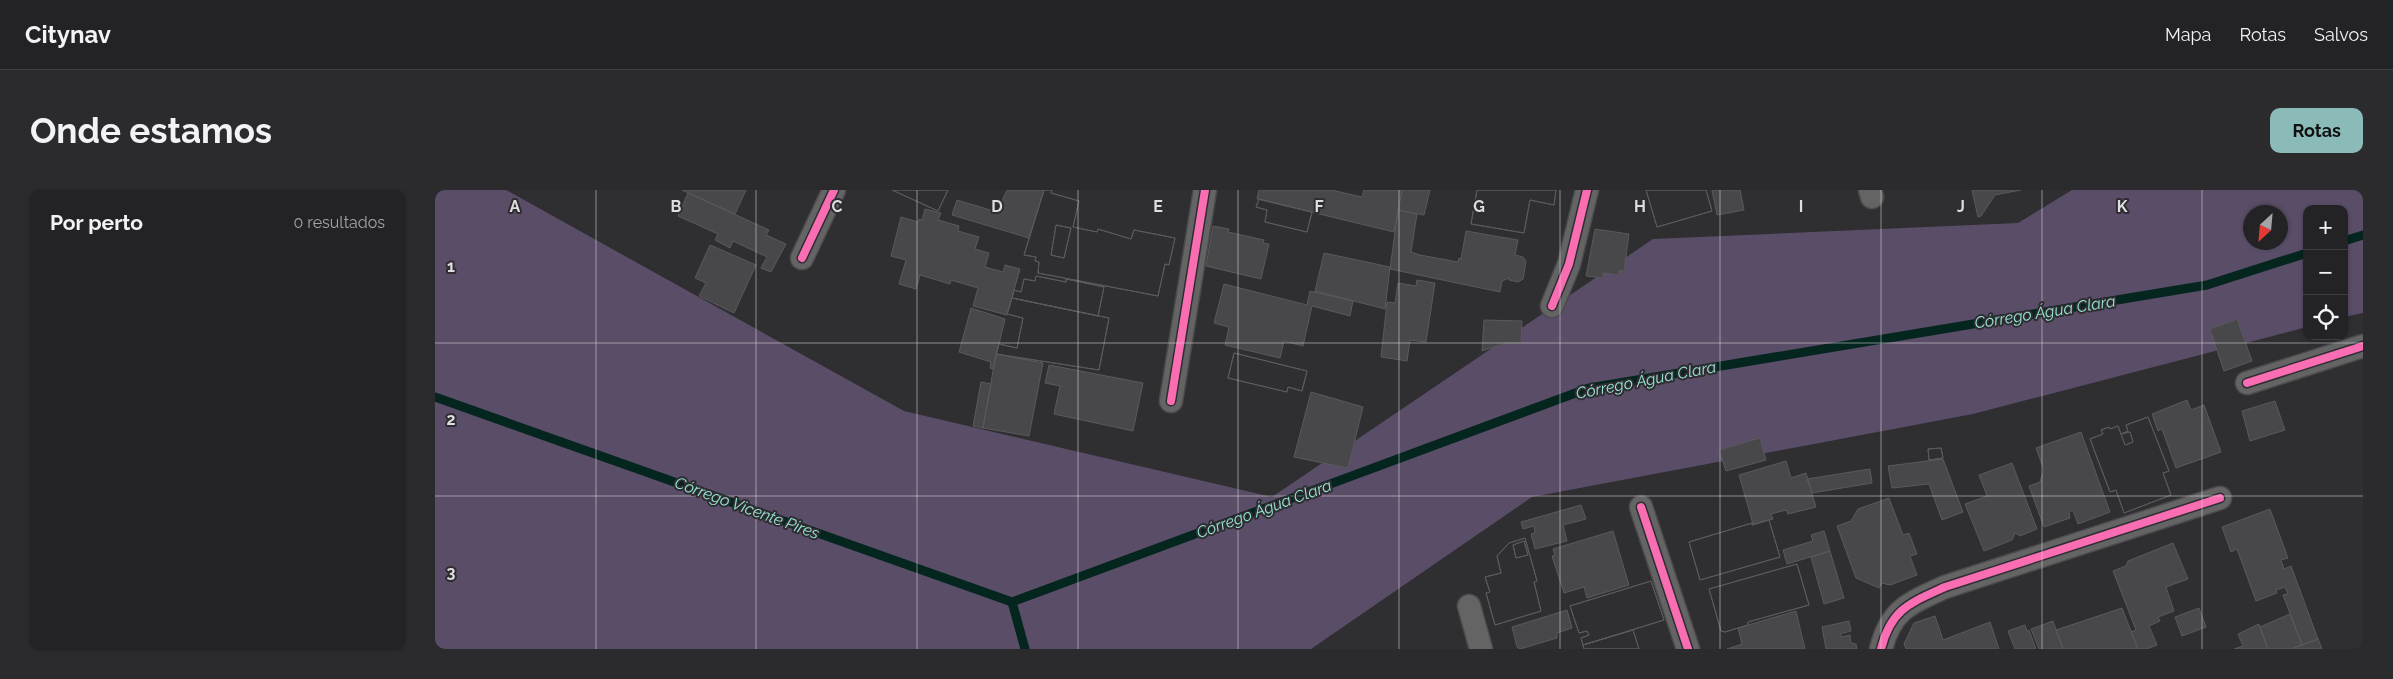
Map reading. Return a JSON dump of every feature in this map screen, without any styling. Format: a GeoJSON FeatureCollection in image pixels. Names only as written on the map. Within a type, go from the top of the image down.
{"type":"FeatureCollection","features":[{"type":"Feature","properties":{"kind":"street"},"geometry":{"type":"LineString","coordinates":[[802,258],[835,190]]}},
{"type":"Feature","properties":{"kind":"street"},"geometry":{"type":"LineString","coordinates":[[1171,401],[1205,190]]}},
{"type":"Feature","properties":{"kind":"street"},"geometry":{"type":"LineString","coordinates":[[1552,306],[1569,264],[1587,190]]}},
{"type":"Feature","properties":{"kind":"street"},"geometry":{"type":"LineString","coordinates":[[2247,383],[2363,346]]}},
{"type":"Feature","properties":{"kind":"street"},"geometry":{"type":"LineString","coordinates":[[1881,649],[1891,622],[1903,606],[1945,587],[2220,498]]}},
{"type":"Feature","properties":{"kind":"street"},"geometry":{"type":"LineString","coordinates":[[1641,506],[1689,649]]}},
{"type":"Feature","properties":{"kind":"street"},"geometry":{"type":"LineString","coordinates":[[1469,606],[1481,649]]}},
{"type":"Feature","properties":{"kind":"shaded area"},"geometry":{"type":"Polygon","coordinates":[[[435,190],[506,190],[904,411],[1272,497],[1653,239],[2018,223],[2072,190],[2363,190],[2363,313],[2348,316],[2348,205],[2303,205],[2303,328],[1973,414],[1532,497],[1311,649],[435,649],[435,190]]]}},
{"type":"Feature","properties":{"kind":"building"},"geometry":{"type":"Polygon","coordinates":[[[682,190],[746,190],[735,214],[682,190]]]}},
{"type":"Feature","properties":{"kind":"building"},"geometry":{"type":"Polygon","coordinates":[[[892,190],[948,190],[938,211],[892,190]]]}},
{"type":"Feature","properties":{"kind":"building"},"geometry":{"type":"Polygon","coordinates":[[[892,190],[948,190],[938,211],[892,190]]]}},
{"type":"Feature","properties":{"kind":"building"},"geometry":{"type":"Polygon","coordinates":[[[1007,190],[1044,190],[1029,238],[952,215],[957,200],[997,212],[1007,190]]]}},
{"type":"Feature","properties":{"kind":"building"},"geometry":{"type":"Polygon","coordinates":[[[1044,190],[1052,190],[1051,193],[1079,201],[1073,227],[1097,232],[1098,229],[1131,239],[1134,230],[1175,238],[1169,265],[1165,264],[1158,296],[1038,273],[1039,262],[1035,261],[1036,257],[1024,255],[1044,190]],[[1056,225],[1051,255],[1064,258],[1071,228],[1056,225]]]}},
{"type":"Feature","properties":{"kind":"building"},"geometry":{"type":"Polygon","coordinates":[[[1044,190],[1052,190],[1051,193],[1079,201],[1073,227],[1097,232],[1098,229],[1131,239],[1134,230],[1175,238],[1169,265],[1165,264],[1158,296],[1038,273],[1039,262],[1035,261],[1036,257],[1024,255],[1044,190]],[[1056,225],[1051,255],[1064,258],[1071,228],[1056,225]]]}},
{"type":"Feature","properties":{"kind":"building"},"geometry":{"type":"Polygon","coordinates":[[[1259,190],[1331,190],[1362,197],[1364,190],[1402,190],[1394,232],[1257,199],[1259,190]]]}},
{"type":"Feature","properties":{"kind":"building"},"geometry":{"type":"Polygon","coordinates":[[[1402,190],[1430,190],[1424,215],[1398,210],[1402,190]]]}},
{"type":"Feature","properties":{"kind":"building"},"geometry":{"type":"Polygon","coordinates":[[[1477,190],[1556,190],[1554,205],[1530,200],[1524,233],[1471,224],[1477,190]]]}},
{"type":"Feature","properties":{"kind":"building"},"geometry":{"type":"Polygon","coordinates":[[[1477,190],[1556,190],[1554,205],[1530,200],[1524,233],[1471,224],[1477,190]]]}},
{"type":"Feature","properties":{"kind":"building"},"geometry":{"type":"Polygon","coordinates":[[[1646,190],[1706,190],[1712,211],[1657,227],[1646,190]]]}},
{"type":"Feature","properties":{"kind":"building"},"geometry":{"type":"Polygon","coordinates":[[[1646,190],[1706,190],[1712,211],[1657,227],[1646,190]]]}},
{"type":"Feature","properties":{"kind":"building"},"geometry":{"type":"Polygon","coordinates":[[[1712,190],[1740,190],[1744,210],[1717,215],[1712,190]]]}},
{"type":"Feature","properties":{"kind":"building"},"geometry":{"type":"Polygon","coordinates":[[[1972,190],[2021,190],[1995,195],[1981,216],[1978,217],[1972,190]]]}},
{"type":"Feature","properties":{"kind":"building"},"geometry":{"type":"Polygon","coordinates":[[[688,193],[769,230],[766,235],[786,244],[771,272],[761,268],[767,257],[733,241],[730,248],[715,240],[718,234],[678,216],[688,193]]]}},
{"type":"Feature","properties":{"kind":"building"},"geometry":{"type":"Polygon","coordinates":[[[1259,199],[1312,212],[1307,232],[1265,222],[1267,210],[1256,207],[1259,199]]]}},
{"type":"Feature","properties":{"kind":"building"},"geometry":{"type":"Polygon","coordinates":[[[1259,199],[1312,212],[1307,232],[1265,222],[1267,210],[1256,207],[1259,199]]]}},
{"type":"Feature","properties":{"kind":"building"},"geometry":{"type":"Polygon","coordinates":[[[925,209],[941,213],[938,220],[959,226],[958,231],[979,237],[975,249],[989,253],[985,267],[1003,272],[1005,265],[1020,269],[1007,315],[973,306],[978,288],[951,280],[950,284],[920,275],[916,289],[899,284],[906,260],[891,256],[901,217],[918,222],[919,219],[922,220],[925,209]]]}},
{"type":"Feature","properties":{"kind":"building"},"geometry":{"type":"Polygon","coordinates":[[[1398,210],[1417,214],[1411,252],[1420,255],[1458,262],[1459,258],[1461,259],[1466,231],[1518,240],[1515,255],[1523,257],[1526,261],[1523,279],[1518,282],[1509,280],[1509,278],[1502,281],[1500,292],[1390,269],[1398,210]]]}},
{"type":"Feature","properties":{"kind":"building"},"geometry":{"type":"Polygon","coordinates":[[[1213,226],[1229,229],[1228,232],[1264,240],[1263,243],[1269,244],[1261,279],[1206,266],[1213,226]]]}},
{"type":"Feature","properties":{"kind":"building"},"geometry":{"type":"Polygon","coordinates":[[[1595,229],[1629,234],[1624,271],[1619,271],[1619,275],[1603,273],[1603,278],[1586,276],[1595,229]]]}},
{"type":"Feature","properties":{"kind":"building"},"geometry":{"type":"Polygon","coordinates":[[[710,245],[756,265],[734,313],[699,296],[706,283],[695,278],[710,245]]]}},
{"type":"Feature","properties":{"kind":"building"},"geometry":{"type":"Polygon","coordinates":[[[1324,253],[1390,267],[1385,309],[1315,291],[1324,253]]]}},
{"type":"Feature","properties":{"kind":"building"},"geometry":{"type":"Polygon","coordinates":[[[1036,276],[1066,282],[1066,279],[1104,287],[1098,316],[1012,298],[1014,290],[1021,292],[1024,279],[1035,281],[1036,276]]]}},
{"type":"Feature","properties":{"kind":"building"},"geometry":{"type":"Polygon","coordinates":[[[1036,276],[1066,282],[1066,279],[1104,287],[1098,316],[1012,298],[1014,290],[1021,292],[1024,279],[1035,281],[1036,276]]]}},
{"type":"Feature","properties":{"kind":"building"},"geometry":{"type":"Polygon","coordinates":[[[1417,280],[1435,283],[1426,342],[1410,340],[1407,361],[1381,357],[1387,302],[1395,303],[1398,283],[1416,286],[1417,280]]]}},
{"type":"Feature","properties":{"kind":"building"},"geometry":{"type":"Polygon","coordinates":[[[1224,284],[1307,305],[1310,291],[1353,301],[1350,316],[1312,306],[1303,346],[1284,341],[1280,358],[1225,345],[1229,327],[1214,323],[1224,284]]]}},
{"type":"Feature","properties":{"kind":"building"},"geometry":{"type":"Polygon","coordinates":[[[1012,298],[1109,318],[1099,370],[996,354],[999,344],[1017,348],[1023,318],[1007,314],[1012,298]]]}},
{"type":"Feature","properties":{"kind":"building"},"geometry":{"type":"Polygon","coordinates":[[[1012,298],[1109,318],[1099,370],[996,354],[999,344],[1017,348],[1023,318],[1007,314],[1012,298]]]}},
{"type":"Feature","properties":{"kind":"building"},"geometry":{"type":"Polygon","coordinates":[[[971,308],[1005,319],[993,369],[990,368],[991,362],[959,352],[971,308]]]}},
{"type":"Feature","properties":{"kind":"building"},"geometry":{"type":"Polygon","coordinates":[[[2237,319],[2252,361],[2224,371],[2210,329],[2237,319]]]}},
{"type":"Feature","properties":{"kind":"building"},"geometry":{"type":"Polygon","coordinates":[[[1484,320],[1522,321],[1521,343],[1506,343],[1482,351],[1484,320]]]}},
{"type":"Feature","properties":{"kind":"building"},"geometry":{"type":"Polygon","coordinates":[[[1234,353],[1307,371],[1302,391],[1288,387],[1287,392],[1228,378],[1234,353]]]}},
{"type":"Feature","properties":{"kind":"building"},"geometry":{"type":"Polygon","coordinates":[[[1234,353],[1307,371],[1302,391],[1288,387],[1287,392],[1228,378],[1234,353]]]}},
{"type":"Feature","properties":{"kind":"building"},"geometry":{"type":"Polygon","coordinates":[[[996,354],[1043,363],[1029,436],[983,428],[996,354]]]}},
{"type":"Feature","properties":{"kind":"building"},"geometry":{"type":"Polygon","coordinates":[[[1049,365],[1143,383],[1133,431],[1054,414],[1060,386],[1045,383],[1049,365]]]}},
{"type":"Feature","properties":{"kind":"building"},"geometry":{"type":"Polygon","coordinates":[[[981,382],[991,384],[983,428],[973,426],[981,382]]]}},
{"type":"Feature","properties":{"kind":"building"},"geometry":{"type":"Polygon","coordinates":[[[1311,392],[1363,407],[1348,468],[1294,457],[1311,392]]]}},
{"type":"Feature","properties":{"kind":"building"},"geometry":{"type":"Polygon","coordinates":[[[2187,400],[2191,410],[2204,405],[2221,452],[2176,468],[2162,429],[2158,431],[2152,414],[2187,400]]]}},
{"type":"Feature","properties":{"kind":"building"},"geometry":{"type":"Polygon","coordinates":[[[2275,401],[2285,430],[2250,441],[2242,411],[2275,401]]]}},
{"type":"Feature","properties":{"kind":"building"},"geometry":{"type":"Polygon","coordinates":[[[2148,417],[2169,471],[2163,473],[2171,495],[2124,513],[2116,490],[2110,492],[2090,439],[2103,434],[2101,430],[2109,427],[2110,429],[2118,426],[2121,434],[2128,431],[2126,425],[2148,417]],[[2130,432],[2121,434],[2125,445],[2133,442],[2130,432]]]}},
{"type":"Feature","properties":{"kind":"building"},"geometry":{"type":"Polygon","coordinates":[[[2148,417],[2169,471],[2163,473],[2171,495],[2124,513],[2116,490],[2110,492],[2090,439],[2103,434],[2101,430],[2109,427],[2110,429],[2118,426],[2121,434],[2128,431],[2126,425],[2148,417]],[[2130,432],[2121,434],[2125,445],[2133,442],[2130,432]]]}},
{"type":"Feature","properties":{"kind":"building"},"geometry":{"type":"Polygon","coordinates":[[[2081,432],[2110,512],[2078,524],[2073,510],[2069,512],[2070,518],[2044,527],[2029,486],[2040,482],[2044,470],[2036,448],[2081,432]]]}},
{"type":"Feature","properties":{"kind":"building"},"geometry":{"type":"Polygon","coordinates":[[[1760,438],[1766,460],[1726,471],[1719,450],[1760,438]]]}},
{"type":"Feature","properties":{"kind":"building"},"geometry":{"type":"Polygon","coordinates":[[[1941,448],[1943,458],[1929,460],[1928,449],[1941,448]]]}},
{"type":"Feature","properties":{"kind":"building"},"geometry":{"type":"Polygon","coordinates":[[[1941,448],[1943,458],[1929,460],[1928,449],[1941,448]]]}},
{"type":"Feature","properties":{"kind":"building"},"geometry":{"type":"Polygon","coordinates":[[[1943,459],[1963,512],[1942,520],[1929,484],[1892,488],[1888,466],[1943,459]]]}},
{"type":"Feature","properties":{"kind":"building"},"geometry":{"type":"Polygon","coordinates":[[[1786,461],[1791,478],[1806,473],[1816,507],[1788,514],[1786,510],[1771,514],[1773,519],[1753,524],[1739,475],[1786,461]]]}},
{"type":"Feature","properties":{"kind":"building"},"geometry":{"type":"Polygon","coordinates":[[[2012,463],[2037,529],[2020,536],[2015,533],[2012,540],[1984,551],[1965,504],[1987,496],[1979,475],[2012,463]]]}},
{"type":"Feature","properties":{"kind":"building"},"geometry":{"type":"Polygon","coordinates":[[[1870,469],[1872,483],[1812,493],[1807,479],[1870,469]]]}},
{"type":"Feature","properties":{"kind":"building"},"geometry":{"type":"Polygon","coordinates":[[[1889,498],[1903,535],[1909,533],[1917,554],[1910,556],[1917,575],[1890,585],[1882,583],[1879,588],[1856,578],[1837,526],[1851,521],[1858,509],[1889,498]]]}},
{"type":"Feature","properties":{"kind":"building"},"geometry":{"type":"Polygon","coordinates":[[[1581,505],[1586,519],[1563,525],[1567,541],[1535,549],[1531,534],[1535,533],[1534,526],[1523,529],[1521,522],[1581,505]]]}},
{"type":"Feature","properties":{"kind":"building"},"geometry":{"type":"Polygon","coordinates":[[[2270,509],[2288,558],[2281,560],[2284,569],[2291,566],[2318,639],[2302,645],[2283,595],[2288,594],[2285,587],[2276,590],[2277,593],[2256,601],[2237,549],[2231,552],[2222,527],[2270,509]]]}},
{"type":"Feature","properties":{"kind":"building"},"geometry":{"type":"Polygon","coordinates":[[[1769,520],[1780,557],[1700,580],[1689,542],[1752,523],[1752,525],[1769,520]]]}},
{"type":"Feature","properties":{"kind":"building"},"geometry":{"type":"Polygon","coordinates":[[[1769,520],[1780,557],[1700,580],[1689,542],[1752,523],[1752,525],[1769,520]]]}},
{"type":"Feature","properties":{"kind":"building"},"geometry":{"type":"Polygon","coordinates":[[[1613,531],[1629,585],[1587,598],[1584,587],[1564,593],[1552,556],[1555,555],[1553,549],[1613,531]]]}},
{"type":"Feature","properties":{"kind":"building"},"geometry":{"type":"Polygon","coordinates":[[[1824,531],[1830,551],[1787,564],[1783,550],[1813,541],[1811,535],[1824,531]]]}},
{"type":"Feature","properties":{"kind":"building"},"geometry":{"type":"Polygon","coordinates":[[[1525,538],[1537,581],[1534,582],[1541,611],[1495,625],[1486,593],[1490,592],[1485,577],[1501,573],[1497,556],[1509,543],[1525,538]],[[1524,541],[1513,545],[1516,558],[1528,555],[1524,541]]]}},
{"type":"Feature","properties":{"kind":"building"},"geometry":{"type":"Polygon","coordinates":[[[1525,538],[1537,581],[1534,582],[1541,611],[1495,625],[1486,593],[1490,592],[1485,577],[1501,573],[1497,556],[1509,543],[1525,538]],[[1524,541],[1513,545],[1516,558],[1528,555],[1524,541]]]}},
{"type":"Feature","properties":{"kind":"building"},"geometry":{"type":"Polygon","coordinates":[[[2173,543],[2188,579],[2166,587],[2174,611],[2158,617],[2160,621],[2149,626],[2157,645],[2147,649],[2138,649],[2131,632],[2136,630],[2113,571],[2126,566],[2128,561],[2173,543]]]}},
{"type":"Feature","properties":{"kind":"building"},"geometry":{"type":"Polygon","coordinates":[[[1830,551],[1844,598],[1824,604],[1811,557],[1830,551]]]}},
{"type":"Feature","properties":{"kind":"building"},"geometry":{"type":"Polygon","coordinates":[[[1797,564],[1809,605],[1748,622],[1748,625],[1725,632],[1721,631],[1709,589],[1797,564]]]}},
{"type":"Feature","properties":{"kind":"building"},"geometry":{"type":"Polygon","coordinates":[[[1797,564],[1809,605],[1748,622],[1748,625],[1725,632],[1721,631],[1709,589],[1797,564]]]}},
{"type":"Feature","properties":{"kind":"building"},"geometry":{"type":"Polygon","coordinates":[[[1651,581],[1664,620],[1583,645],[1581,638],[1589,635],[1587,631],[1579,633],[1570,606],[1651,581]]]}},
{"type":"Feature","properties":{"kind":"building"},"geometry":{"type":"Polygon","coordinates":[[[1651,581],[1664,620],[1583,645],[1581,638],[1589,635],[1587,631],[1579,633],[1570,606],[1651,581]]]}},
{"type":"Feature","properties":{"kind":"building"},"geometry":{"type":"Polygon","coordinates":[[[2122,608],[2138,649],[2063,649],[2056,630],[2122,608]]]}},
{"type":"Feature","properties":{"kind":"building"},"geometry":{"type":"Polygon","coordinates":[[[2199,608],[2206,627],[2182,636],[2175,617],[2199,608]]]}},
{"type":"Feature","properties":{"kind":"building"},"geometry":{"type":"Polygon","coordinates":[[[1567,610],[1572,628],[1557,633],[1557,638],[1520,649],[1517,647],[1512,627],[1567,610]]]}},
{"type":"Feature","properties":{"kind":"building"},"geometry":{"type":"Polygon","coordinates":[[[1796,611],[1805,649],[1727,649],[1742,644],[1738,628],[1796,611]]]}},
{"type":"Feature","properties":{"kind":"building"},"geometry":{"type":"Polygon","coordinates":[[[2290,614],[2302,645],[2291,649],[2268,649],[2260,627],[2290,614]]]}},
{"type":"Feature","properties":{"kind":"building"},"geometry":{"type":"Polygon","coordinates":[[[1935,616],[1943,640],[1990,622],[1999,649],[1906,649],[1904,644],[1914,623],[1935,616]]]}},
{"type":"Feature","properties":{"kind":"building"},"geometry":{"type":"Polygon","coordinates":[[[1849,621],[1851,631],[1840,634],[1841,637],[1850,635],[1851,643],[1856,644],[1857,649],[1826,649],[1822,627],[1849,621]]]}},
{"type":"Feature","properties":{"kind":"building"},"geometry":{"type":"Polygon","coordinates":[[[2053,621],[2063,649],[2039,649],[2031,629],[2053,621]]]}},
{"type":"Feature","properties":{"kind":"building"},"geometry":{"type":"Polygon","coordinates":[[[2259,624],[2268,649],[2234,649],[2243,646],[2238,634],[2259,624]]]}},
{"type":"Feature","properties":{"kind":"building"},"geometry":{"type":"Polygon","coordinates":[[[2025,625],[2027,631],[2029,630],[2036,649],[2015,649],[2008,631],[2025,625]]]}},
{"type":"Feature","properties":{"kind":"building"},"geometry":{"type":"Polygon","coordinates":[[[1633,630],[1639,649],[1584,649],[1583,645],[1633,630]]]}},
{"type":"Feature","properties":{"kind":"building"},"geometry":{"type":"Polygon","coordinates":[[[1633,630],[1639,649],[1584,649],[1583,645],[1633,630]]]}},
{"type":"Feature","properties":{"kind":"building"},"geometry":{"type":"Polygon","coordinates":[[[2318,639],[2322,649],[2291,649],[2302,645],[2318,639]]]}},
{"type":"Feature","properties":{"kind":"waterway","name":"Córrego Água Clara"},"geometry":{"type":"LineString","coordinates":[[2348,240],[2363,235]]}},
{"type":"Feature","properties":{"kind":"waterway","name":"Córrego Água Clara"},"geometry":{"type":"LineString","coordinates":[[1025,649],[1012,602],[1589,388],[2207,285],[2303,254]]}},
{"type":"Feature","properties":{"kind":"waterway","name":"Córrego Vicente Pires"},"geometry":{"type":"LineString","coordinates":[[435,397],[1012,602],[1013,606]]}},
{"type":"Feature","properties":{"kind":"cycle path"},"geometry":{"type":"LineString","coordinates":[[802,258],[834,190]]}},
{"type":"Feature","properties":{"kind":"cycle path"},"geometry":{"type":"LineString","coordinates":[[1171,401],[1205,190]]}},
{"type":"Feature","properties":{"kind":"cycle path"},"geometry":{"type":"LineString","coordinates":[[1552,306],[1569,264],[1587,190]]}},
{"type":"Feature","properties":{"kind":"cycle path"},"geometry":{"type":"LineString","coordinates":[[2247,383],[2363,346]]}},
{"type":"Feature","properties":{"kind":"cycle path"},"geometry":{"type":"LineString","coordinates":[[1881,649],[1885,636],[1896,616],[1912,603],[1945,587],[2220,498]]}},
{"type":"Feature","properties":{"kind":"cycle path"},"geometry":{"type":"LineString","coordinates":[[1641,507],[1688,649]]}}]}
